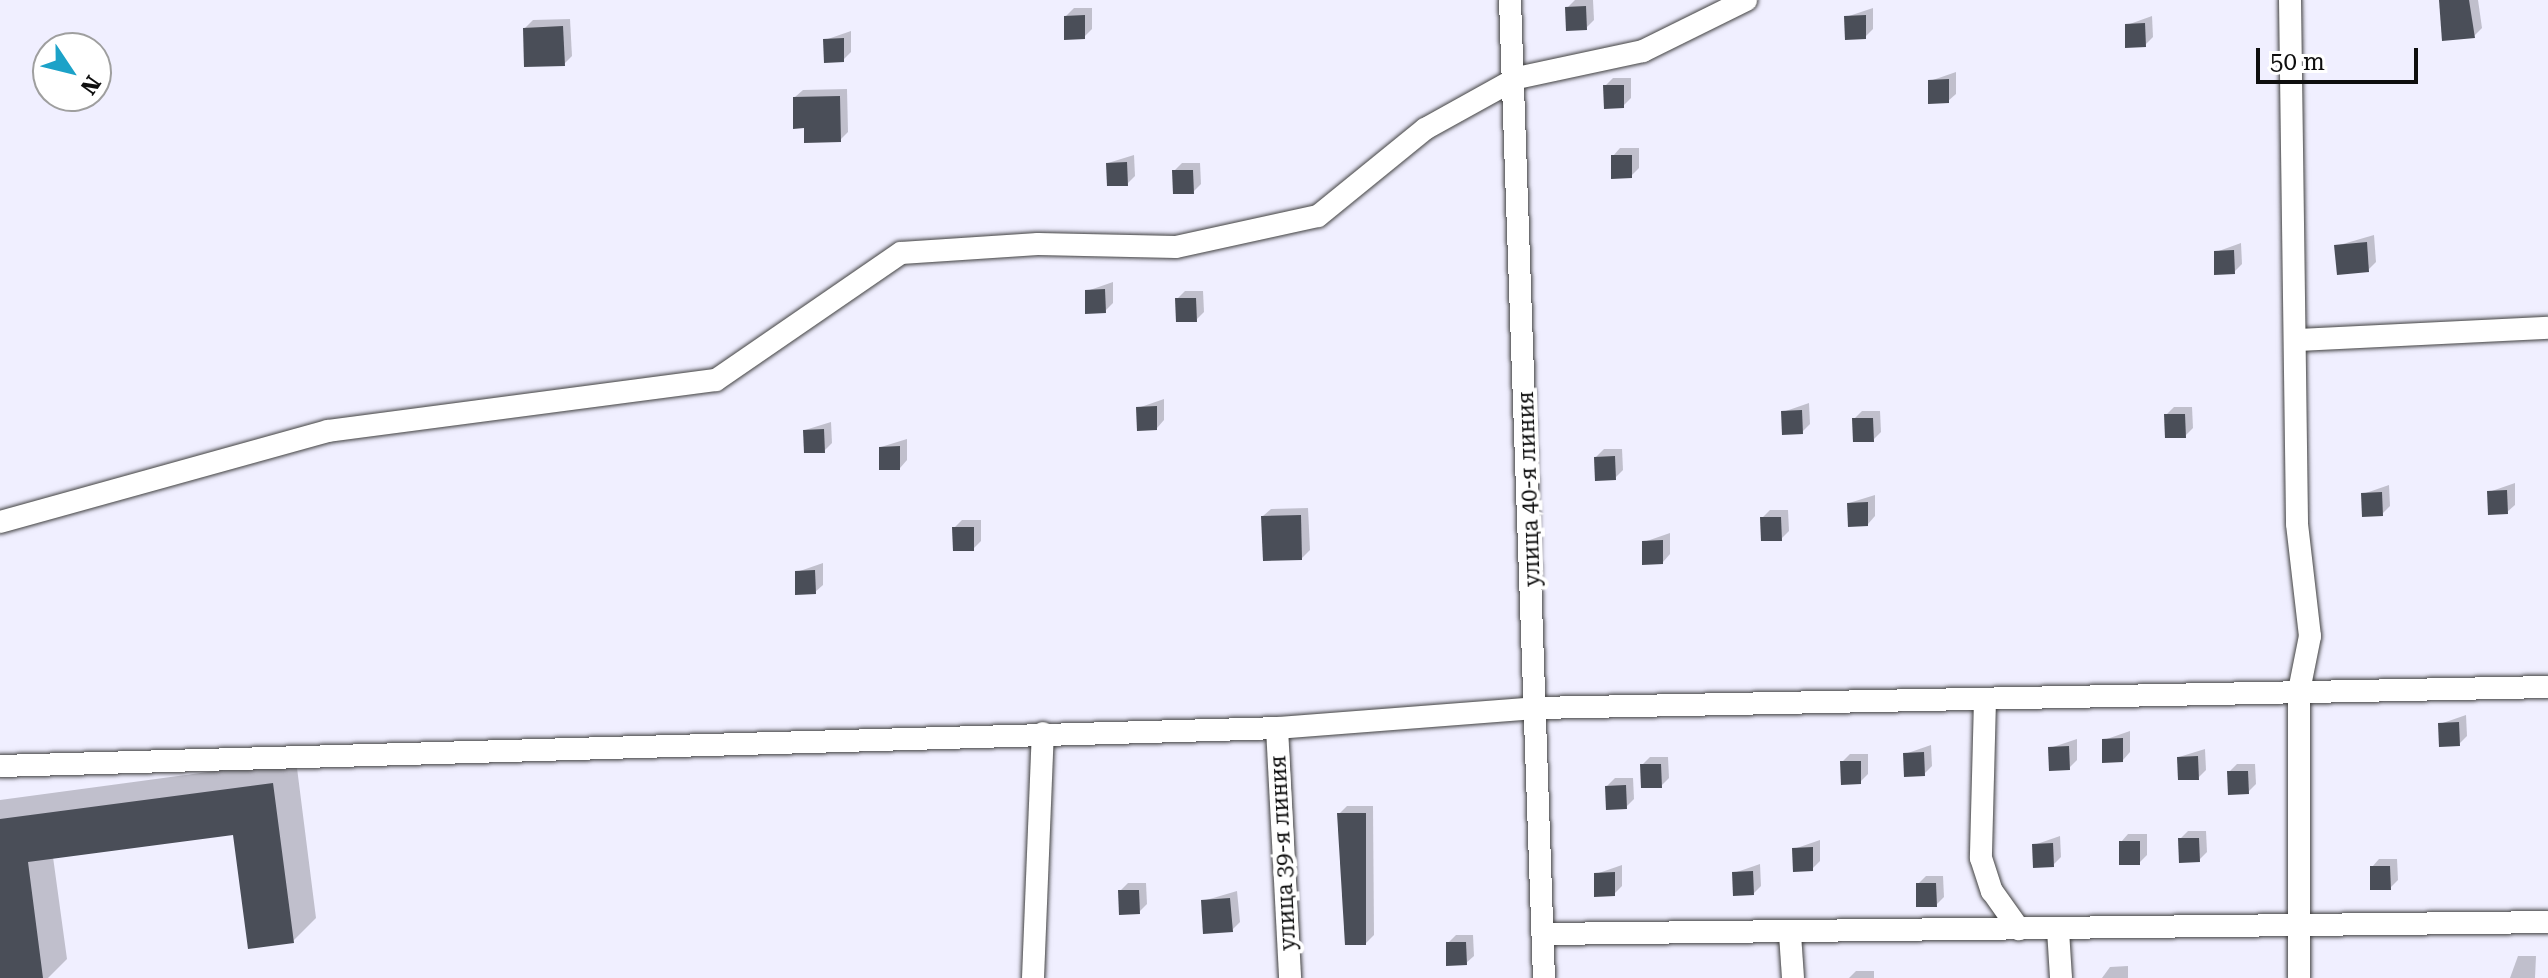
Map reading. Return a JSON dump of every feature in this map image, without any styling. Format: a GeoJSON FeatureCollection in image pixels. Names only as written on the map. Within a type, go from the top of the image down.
{"type":"FeatureCollection","features":[{"type":"Feature","properties":{"kind":"street","name":"улица 40-я линия"},"geometry":{"type":"LineString","coordinates":[[1510,0],[1544,978]]}},
{"type":"Feature","properties":{"kind":"street"},"geometry":{"type":"LineString","coordinates":[[0,522],[328,431],[716,380],[901,253],[1038,244],[1176,247],[1318,216],[1425,129],[1513,81],[1643,51],[1746,0]]}},
{"type":"Feature","properties":{"kind":"street"},"geometry":{"type":"LineString","coordinates":[[2290,0],[2299,340],[2297,524],[2310,636],[2299,691],[2295,929],[2299,978]]}},
{"type":"Feature","properties":{"kind":"street"},"geometry":{"type":"LineString","coordinates":[[2299,340],[2548,328]]}},
{"type":"Feature","properties":{"kind":"street"},"geometry":{"type":"LineString","coordinates":[[0,766],[1277,728],[1537,708],[2548,687]]}},
{"type":"Feature","properties":{"kind":"street"},"geometry":{"type":"LineString","coordinates":[[1985,700],[1981,858],[1992,891],[2019,929]]}},
{"type":"Feature","properties":{"kind":"street","name":"улица 39-я линия"},"geometry":{"type":"LineString","coordinates":[[1277,728],[1290,978]]}},
{"type":"Feature","properties":{"kind":"street"},"geometry":{"type":"LineString","coordinates":[[1033,978],[1043,733]]}},
{"type":"Feature","properties":{"kind":"street"},"geometry":{"type":"LineString","coordinates":[[1543,934],[2295,929],[2548,922]]}},
{"type":"Feature","properties":{"kind":"street"},"geometry":{"type":"LineString","coordinates":[[2058,930],[2061,978]]}},
{"type":"Feature","properties":{"kind":"street"},"geometry":{"type":"LineString","coordinates":[[1790,934],[1793,978]]}},
{"type":"Feature","properties":{"kind":"building"},"geometry":{"type":"Polygon","coordinates":[[[2439,0],[2469,0],[2475,38],[2442,41],[2439,0]]]}},
{"type":"Feature","properties":{"kind":"building"},"geometry":{"type":"Polygon","coordinates":[[[1586,6],[1587,30],[1566,31],[1565,7],[1586,6]]]}},
{"type":"Feature","properties":{"kind":"building"},"geometry":{"type":"Polygon","coordinates":[[[1085,15],[1085,39],[1064,40],[1064,16],[1085,15]]]}},
{"type":"Feature","properties":{"kind":"building"},"geometry":{"type":"Polygon","coordinates":[[[1866,15],[1866,39],[1845,40],[1844,16],[1866,15]]]}},
{"type":"Feature","properties":{"kind":"building"},"geometry":{"type":"Polygon","coordinates":[[[2145,23],[2146,47],[2125,48],[2125,24],[2145,23]]]}},
{"type":"Feature","properties":{"kind":"building"},"geometry":{"type":"Polygon","coordinates":[[[563,26],[565,66],[524,67],[523,28],[563,26]]]}},
{"type":"Feature","properties":{"kind":"building"},"geometry":{"type":"Polygon","coordinates":[[[844,38],[844,62],[824,63],[823,39],[844,38]]]}},
{"type":"Feature","properties":{"kind":"building"},"geometry":{"type":"Polygon","coordinates":[[[1949,79],[1949,103],[1928,104],[1928,80],[1949,79]]]}},
{"type":"Feature","properties":{"kind":"building"},"geometry":{"type":"Polygon","coordinates":[[[1603,85],[1624,85],[1624,108],[1604,109],[1603,85]]]}},
{"type":"Feature","properties":{"kind":"building"},"geometry":{"type":"Polygon","coordinates":[[[840,96],[841,142],[804,143],[804,128],[793,129],[793,97],[840,96]]]}},
{"type":"Feature","properties":{"kind":"building"},"geometry":{"type":"Polygon","coordinates":[[[1611,155],[1632,155],[1632,178],[1611,179],[1611,155]]]}},
{"type":"Feature","properties":{"kind":"building"},"geometry":{"type":"Polygon","coordinates":[[[1127,162],[1128,186],[1107,186],[1106,163],[1127,162]]]}},
{"type":"Feature","properties":{"kind":"building"},"geometry":{"type":"Polygon","coordinates":[[[1172,170],[1193,170],[1194,194],[1173,194],[1172,170]]]}},
{"type":"Feature","properties":{"kind":"building"},"geometry":{"type":"Polygon","coordinates":[[[2367,242],[2369,272],[2337,275],[2334,245],[2367,242]]]}},
{"type":"Feature","properties":{"kind":"building"},"geometry":{"type":"Polygon","coordinates":[[[2234,250],[2235,274],[2214,275],[2214,251],[2234,250]]]}},
{"type":"Feature","properties":{"kind":"building"},"geometry":{"type":"Polygon","coordinates":[[[1105,289],[1106,313],[1085,314],[1085,290],[1105,289]]]}},
{"type":"Feature","properties":{"kind":"building"},"geometry":{"type":"Polygon","coordinates":[[[1175,298],[1196,298],[1197,322],[1176,322],[1175,298]]]}},
{"type":"Feature","properties":{"kind":"building"},"geometry":{"type":"Polygon","coordinates":[[[1157,406],[1157,430],[1137,431],[1136,407],[1157,406]]]}},
{"type":"Feature","properties":{"kind":"building"},"geometry":{"type":"Polygon","coordinates":[[[1802,410],[1803,434],[1782,435],[1781,411],[1802,410]]]}},
{"type":"Feature","properties":{"kind":"building"},"geometry":{"type":"Polygon","coordinates":[[[2164,414],[2185,414],[2186,438],[2165,438],[2164,414]]]}},
{"type":"Feature","properties":{"kind":"building"},"geometry":{"type":"Polygon","coordinates":[[[1852,418],[1873,418],[1874,442],[1853,442],[1852,418]]]}},
{"type":"Feature","properties":{"kind":"building"},"geometry":{"type":"Polygon","coordinates":[[[824,429],[825,453],[804,453],[803,430],[824,429]]]}},
{"type":"Feature","properties":{"kind":"building"},"geometry":{"type":"Polygon","coordinates":[[[900,446],[900,470],[879,470],[879,447],[900,446]]]}},
{"type":"Feature","properties":{"kind":"building"},"geometry":{"type":"Polygon","coordinates":[[[1615,456],[1616,480],[1595,481],[1594,457],[1615,456]]]}},
{"type":"Feature","properties":{"kind":"building"},"geometry":{"type":"Polygon","coordinates":[[[2507,490],[2508,514],[2488,515],[2487,491],[2507,490]]]}},
{"type":"Feature","properties":{"kind":"building"},"geometry":{"type":"Polygon","coordinates":[[[2382,492],[2383,516],[2362,517],[2361,493],[2382,492]]]}},
{"type":"Feature","properties":{"kind":"building"},"geometry":{"type":"Polygon","coordinates":[[[1868,502],[1868,526],[1848,527],[1847,503],[1868,502]]]}},
{"type":"Feature","properties":{"kind":"building"},"geometry":{"type":"Polygon","coordinates":[[[1301,515],[1302,560],[1263,561],[1261,516],[1301,515]]]}},
{"type":"Feature","properties":{"kind":"building"},"geometry":{"type":"Polygon","coordinates":[[[1760,517],[1781,517],[1782,541],[1761,541],[1760,517]]]}},
{"type":"Feature","properties":{"kind":"building"},"geometry":{"type":"Polygon","coordinates":[[[952,527],[974,527],[974,551],[953,551],[952,527]]]}},
{"type":"Feature","properties":{"kind":"building"},"geometry":{"type":"Polygon","coordinates":[[[1663,540],[1663,564],[1642,565],[1642,541],[1663,540]]]}},
{"type":"Feature","properties":{"kind":"building"},"geometry":{"type":"Polygon","coordinates":[[[815,570],[816,594],[795,595],[795,571],[815,570]]]}},
{"type":"Feature","properties":{"kind":"building"},"geometry":{"type":"Polygon","coordinates":[[[2459,722],[2460,746],[2439,747],[2438,723],[2459,722]]]}},
{"type":"Feature","properties":{"kind":"building"},"geometry":{"type":"Polygon","coordinates":[[[2123,738],[2123,762],[2102,763],[2102,739],[2123,738]]]}},
{"type":"Feature","properties":{"kind":"building"},"geometry":{"type":"Polygon","coordinates":[[[2069,746],[2070,770],[2049,771],[2048,747],[2069,746]]]}},
{"type":"Feature","properties":{"kind":"building"},"geometry":{"type":"Polygon","coordinates":[[[1924,752],[1925,776],[1904,777],[1903,753],[1924,752]]]}},
{"type":"Feature","properties":{"kind":"building"},"geometry":{"type":"Polygon","coordinates":[[[2198,756],[2199,780],[2178,780],[2177,757],[2198,756]]]}},
{"type":"Feature","properties":{"kind":"building"},"geometry":{"type":"Polygon","coordinates":[[[1840,761],[1861,761],[1861,784],[1841,785],[1840,761]]]}},
{"type":"Feature","properties":{"kind":"building"},"geometry":{"type":"Polygon","coordinates":[[[1640,764],[1661,764],[1662,788],[1641,788],[1640,764]]]}},
{"type":"Feature","properties":{"kind":"building"},"geometry":{"type":"Polygon","coordinates":[[[2227,771],[2248,771],[2249,794],[2228,795],[2227,771]]]}},
{"type":"Feature","properties":{"kind":"building"},"geometry":{"type":"Polygon","coordinates":[[[273,783],[294,943],[248,949],[233,835],[28,862],[43,978],[0,978],[0,819],[273,783]]]}},
{"type":"Feature","properties":{"kind":"building"},"geometry":{"type":"Polygon","coordinates":[[[1626,785],[1627,809],[1606,810],[1605,786],[1626,785]]]}},
{"type":"Feature","properties":{"kind":"building"},"geometry":{"type":"Polygon","coordinates":[[[1337,813],[1366,813],[1366,945],[1345,945],[1337,813]]]}},
{"type":"Feature","properties":{"kind":"building"},"geometry":{"type":"Polygon","coordinates":[[[2178,838],[2199,838],[2200,862],[2179,863],[2178,838]]]}},
{"type":"Feature","properties":{"kind":"building"},"geometry":{"type":"Polygon","coordinates":[[[2119,841],[2140,841],[2140,865],[2119,865],[2119,841]]]}},
{"type":"Feature","properties":{"kind":"building"},"geometry":{"type":"Polygon","coordinates":[[[2053,843],[2054,867],[2033,868],[2032,844],[2053,843]]]}},
{"type":"Feature","properties":{"kind":"building"},"geometry":{"type":"Polygon","coordinates":[[[1813,847],[1813,871],[1793,872],[1792,848],[1813,847]]]}},
{"type":"Feature","properties":{"kind":"building"},"geometry":{"type":"Polygon","coordinates":[[[2370,866],[2390,866],[2391,890],[2370,890],[2370,866]]]}},
{"type":"Feature","properties":{"kind":"building"},"geometry":{"type":"Polygon","coordinates":[[[1753,871],[1754,895],[1733,896],[1732,872],[1753,871]]]}},
{"type":"Feature","properties":{"kind":"building"},"geometry":{"type":"Polygon","coordinates":[[[1615,872],[1615,896],[1594,897],[1594,873],[1615,872]]]}},
{"type":"Feature","properties":{"kind":"building"},"geometry":{"type":"Polygon","coordinates":[[[1916,883],[1936,883],[1937,907],[1916,907],[1916,883]]]}},
{"type":"Feature","properties":{"kind":"building"},"geometry":{"type":"Polygon","coordinates":[[[1118,890],[1139,890],[1140,914],[1119,915],[1118,890]]]}},
{"type":"Feature","properties":{"kind":"building"},"geometry":{"type":"Polygon","coordinates":[[[1230,898],[1233,932],[1203,934],[1201,900],[1230,898]]]}},
{"type":"Feature","properties":{"kind":"building"},"geometry":{"type":"Polygon","coordinates":[[[1446,942],[1466,942],[1467,965],[1446,966],[1446,942]]]}}]}
